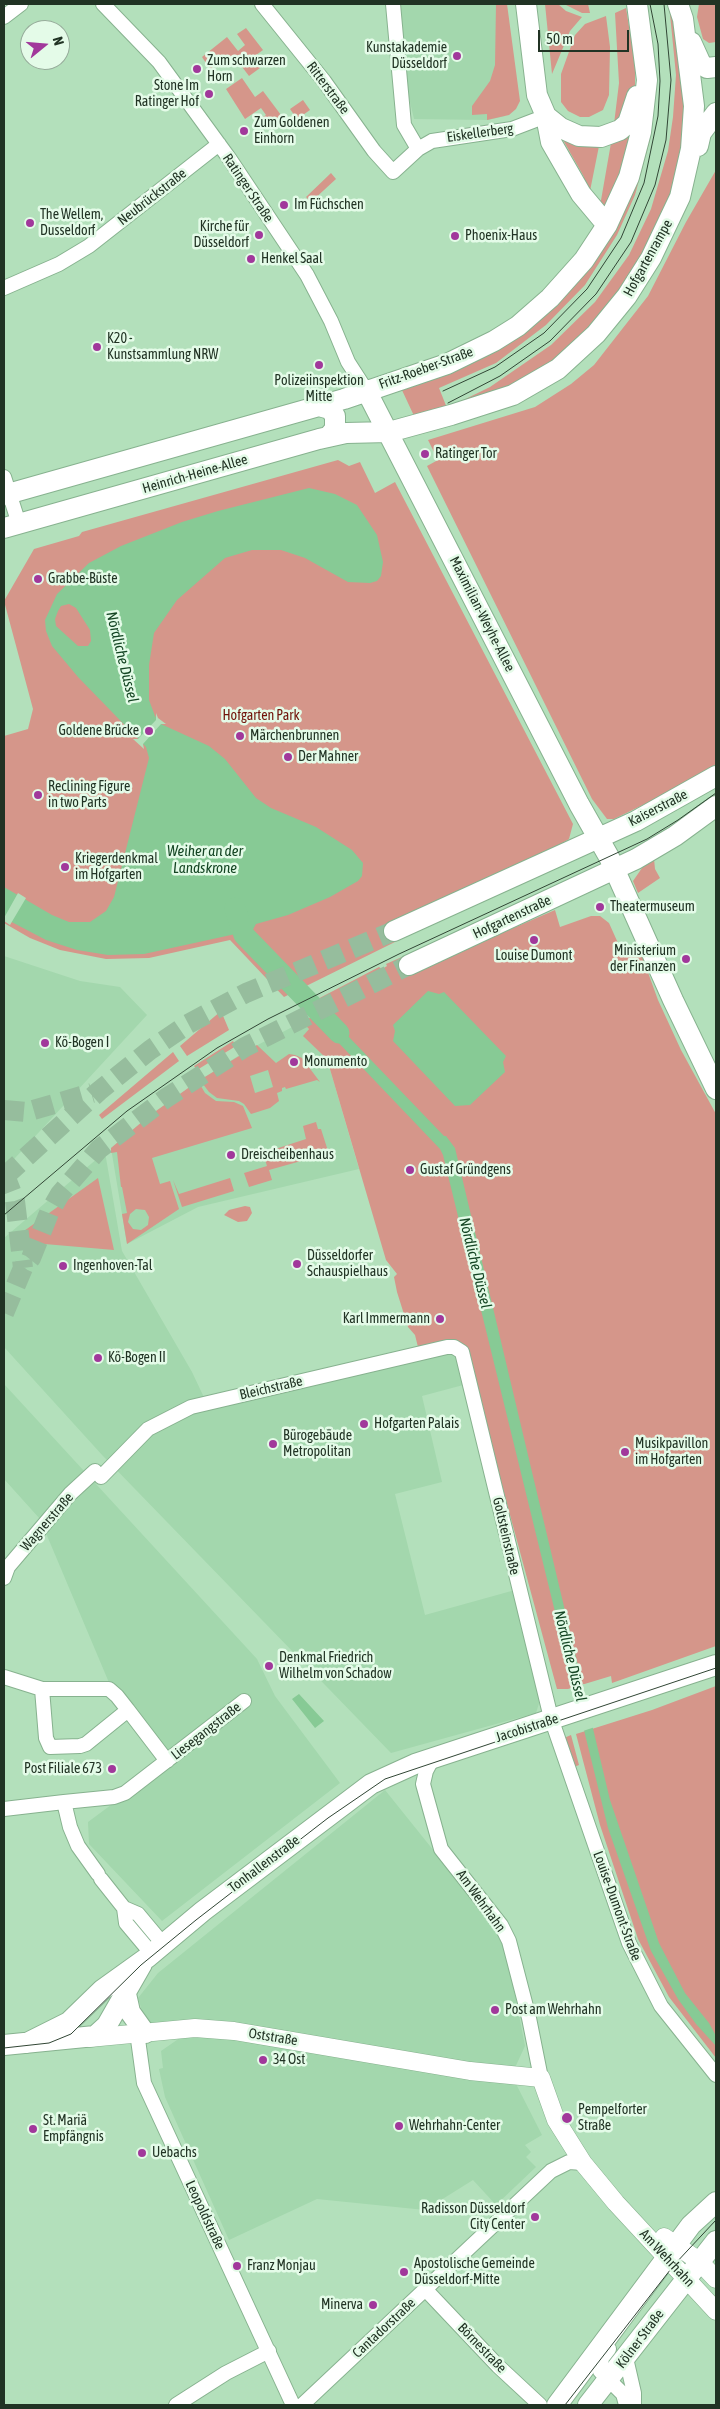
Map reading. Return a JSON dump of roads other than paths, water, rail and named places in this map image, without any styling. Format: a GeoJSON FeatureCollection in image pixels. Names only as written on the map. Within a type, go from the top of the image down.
{"type":"FeatureCollection","features":[{"type":"Feature","properties":{"kind":"main road"},"geometry":{"type":"LineString","coordinates":[[526,4],[536,88],[546,116],[551,142],[574,183],[607,225],[629,177],[641,132],[647,80],[644,44],[637,4]]}},
{"type":"Feature","properties":{"kind":"main road"},"geometry":{"type":"LineString","coordinates":[[681,11],[700,64],[708,68],[716,67]]}},
{"type":"Feature","properties":{"kind":"main road","name":"Hofgartenrampe"},"geometry":{"type":"LineString","coordinates":[[389,432],[512,395],[545,378],[588,342],[628,296],[651,258],[680,197],[694,119],[692,83],[681,11]]}},
{"type":"Feature","properties":{"kind":"main road"},"geometry":{"type":"LineString","coordinates":[[546,116],[567,131],[587,138],[601,137],[623,128],[631,119],[637,101],[644,44]]}},
{"type":"Feature","properties":{"kind":"main road"},"geometry":{"type":"LineString","coordinates":[[680,197],[691,176],[701,133],[716,113]]}},
{"type":"Feature","properties":{"kind":"main road","name":"Fritz-Roeber-Straße"},"geometry":{"type":"LineString","coordinates":[[366,390],[447,364],[508,333],[534,314],[563,286],[584,260],[607,225]]}},
{"type":"Feature","properties":{"kind":"main road"},"geometry":{"type":"LineString","coordinates":[[6,488],[319,406],[366,390]]}},
{"type":"Feature","properties":{"kind":"main road","name":"Maximilian-Weyhe-Allee"},"geometry":{"type":"LineString","coordinates":[[366,390],[571,788],[615,869],[677,1008],[716,1089]]}},
{"type":"Feature","properties":{"kind":"main road"},"geometry":{"type":"LineString","coordinates":[[319,406],[330,409],[335,416],[335,429],[328,437]]}},
{"type":"Feature","properties":{"kind":"main road","name":"Heinrich-Heine-Allee"},"geometry":{"type":"LineString","coordinates":[[11,526],[328,437],[346,433],[389,432]]}},
{"type":"Feature","properties":{"kind":"main road","name":"Kaiserstraße"},"geometry":{"type":"LineString","coordinates":[[598,837],[636,821],[716,776]]}},
{"type":"Feature","properties":{"kind":"main road","name":"Kaiserstraße"},"geometry":{"type":"LineString","coordinates":[[615,869],[654,849],[716,806]]}},
{"type":"Feature","properties":{"kind":"main road"},"geometry":{"type":"LineString","coordinates":[[394,931],[598,837]]}},
{"type":"Feature","properties":{"kind":"main road","name":"Hofgartenstraße"},"geometry":{"type":"LineString","coordinates":[[409,965],[615,869]]}},
{"type":"Feature","properties":{"kind":"main road","name":"Jacobistraße"},"geometry":{"type":"LineString","coordinates":[[389,1774],[716,1665]]}},
{"type":"Feature","properties":{"kind":"main road","name":"Tonhallenstraße"},"geometry":{"type":"LineString","coordinates":[[26,2043],[69,2022],[102,1990],[154,1952],[350,1798],[389,1774]]}},
{"type":"Feature","properties":{"kind":"main road","name":"Tonhallenstraße"},"geometry":{"type":"LineString","coordinates":[[89,2038],[98,2034],[105,2027],[126,1994],[141,1965],[154,1952]]}},
{"type":"Feature","properties":{"kind":"main road"},"geometry":{"type":"LineString","coordinates":[[126,1994],[129,2010],[139,2029]]}},
{"type":"Feature","properties":{"kind":"main road","name":"Oststraße"},"geometry":{"type":"LineString","coordinates":[[4,2045],[89,2038]]}},
{"type":"Feature","properties":{"kind":"main road"},"geometry":{"type":"LineString","coordinates":[[672,2252],[691,2226],[716,2202]]}},
{"type":"Feature","properties":{"kind":"main road"},"geometry":{"type":"LineString","coordinates":[[692,2270],[716,2241]]}},
{"type":"Feature","properties":{"kind":"main road","name":"Kölner Straße"},"geometry":{"type":"LineString","coordinates":[[556,2405],[672,2252]]}},
{"type":"Feature","properties":{"kind":"main road","name":"Kölner Straße"},"geometry":{"type":"LineString","coordinates":[[588,2405],[604,2373],[626,2358],[692,2270]]}},
{"type":"Feature","properties":{"kind":"street"},"geometry":{"type":"LineString","coordinates":[[4,17],[21,4]]}},
{"type":"Feature","properties":{"kind":"street","name":"Ratinger Straße"},"geometry":{"type":"LineString","coordinates":[[104,4],[159,62],[219,144],[307,275],[348,362],[366,390]]}},
{"type":"Feature","properties":{"kind":"street","name":"Ritterstraße"},"geometry":{"type":"LineString","coordinates":[[262,4],[324,81],[374,151],[393,172]]}},
{"type":"Feature","properties":{"kind":"street"},"geometry":{"type":"LineString","coordinates":[[393,4],[404,125],[418,149]]}},
{"type":"Feature","properties":{"kind":"street","name":"Eiskellerberg"},"geometry":{"type":"LineString","coordinates":[[393,172],[418,149],[440,138],[512,129],[546,116]]}},
{"type":"Feature","properties":{"kind":"street","name":"Neubrückstraße"},"geometry":{"type":"LineString","coordinates":[[7,286],[58,264],[89,246],[219,144]]}},
{"type":"Feature","properties":{"kind":"street"},"geometry":{"type":"LineString","coordinates":[[6,488],[11,526]]}},
{"type":"Feature","properties":{"kind":"street","name":"Bleichstraße"},"geometry":{"type":"LineString","coordinates":[[98,1474],[148,1429],[191,1407],[447,1347],[454,1347],[462,1352]]}},
{"type":"Feature","properties":{"kind":"street","name":"Goltsteinstraße"},"geometry":{"type":"LineString","coordinates":[[462,1352],[552,1720]]}},
{"type":"Feature","properties":{"kind":"street","name":"Wagnerstraße"},"geometry":{"type":"LineString","coordinates":[[4,1578],[8,1567],[70,1494],[98,1474]]}},
{"type":"Feature","properties":{"kind":"street","name":"Liesegangstraße"},"geometry":{"type":"LineString","coordinates":[[4,1678],[42,1689],[109,1689],[117,1696],[167,1761]]}},
{"type":"Feature","properties":{"kind":"street"},"geometry":{"type":"LineString","coordinates":[[42,1689],[46,1738],[50,1747],[86,1744],[128,1710]]}},
{"type":"Feature","properties":{"kind":"street","name":"Liesegangstraße"},"geometry":{"type":"LineString","coordinates":[[4,1809],[119,1795],[167,1761],[244,1700]]}},
{"type":"Feature","properties":{"kind":"street","name":"Louise-Dumont-Straße"},"geometry":{"type":"LineString","coordinates":[[552,1720],[638,1965],[661,2006],[716,2075]]}},
{"type":"Feature","properties":{"kind":"street","name":"Am Wehrhahn"},"geometry":{"type":"LineString","coordinates":[[433,1758],[426,1771],[423,1784],[441,1849],[501,1925],[509,1941],[529,2018],[541,2078],[552,2112],[583,2163],[692,2270],[716,2311]]}},
{"type":"Feature","properties":{"kind":"street"},"geometry":{"type":"LineString","coordinates":[[64,1802],[70,1827],[78,1846],[124,1908],[126,1923],[154,1952]]}},
{"type":"Feature","properties":{"kind":"street","name":"Oststraße"},"geometry":{"type":"LineString","coordinates":[[89,2038],[139,2029],[195,2028],[234,2031],[470,2071],[541,2078]]}},
{"type":"Feature","properties":{"kind":"street","name":"Leopoldstraße"},"geometry":{"type":"LineString","coordinates":[[139,2029],[144,2083],[293,2405]]}},
{"type":"Feature","properties":{"kind":"street","name":"Am Wehrhahn"},"geometry":{"type":"LineString","coordinates":[[541,2078],[550,2086],[586,2149],[604,2174],[661,2235],[672,2252]]}},
{"type":"Feature","properties":{"kind":"street","name":"Cantadorstraße"},"geometry":{"type":"LineString","coordinates":[[302,2405],[552,2171],[569,2162],[583,2163]]}},
{"type":"Feature","properties":{"kind":"street","name":"Am Wehrhahn"},"geometry":{"type":"LineString","coordinates":[[692,2270],[716,2279]]}},
{"type":"Feature","properties":{"kind":"street","name":"Börnestraße"},"geometry":{"type":"LineString","coordinates":[[426,2290],[498,2366],[540,2405]]}},
{"type":"Feature","properties":{"kind":"street","name":"Kölner Straße"},"geometry":{"type":"LineString","coordinates":[[604,2373],[602,2358],[616,2341],[620,2321]]}},
{"type":"Feature","properties":{"kind":"street"},"geometry":{"type":"LineString","coordinates":[[176,2405],[226,2373],[269,2351]]}},
{"type":"Feature","properties":{"kind":"street"},"geometry":{"type":"LineString","coordinates":[[626,2358],[634,2393],[634,2405]]}},
{"type":"Feature","properties":{"kind":"street"},"geometry":{"type":"LineString","coordinates":[[604,2373],[623,2394],[626,2405]]}},
{"type":"Feature","properties":{"kind":"water","name":"Weiher an der Landskrone"},"geometry":{"type":"Polygon","coordinates":[[[309,488],[335,494],[357,505],[377,535],[383,562],[381,576],[377,581],[370,583],[348,582],[305,558],[281,550],[252,550],[225,558],[177,600],[154,633],[149,665],[149,700],[155,716],[161,724],[209,746],[225,759],[256,798],[271,808],[316,827],[352,850],[363,863],[362,876],[358,881],[330,897],[288,915],[256,924],[251,933],[238,937],[235,934],[144,954],[108,955],[77,950],[46,940],[4,918],[4,887],[52,915],[69,922],[90,922],[106,911],[114,897],[149,758],[146,747],[78,677],[52,646],[46,631],[45,620],[57,594],[89,563],[121,546],[182,522],[309,488]],[[69,604],[61,606],[55,619],[56,626],[78,646],[88,646],[91,641],[90,630],[76,608],[69,604]]]}},
{"type":"Feature","properties":{"kind":"water"},"geometry":{"type":"Polygon","coordinates":[[[255,938],[272,956],[262,961],[243,941],[255,938]]]}},
{"type":"Feature","properties":{"kind":"water"},"geometry":{"type":"Polygon","coordinates":[[[278,962],[303,989],[293,994],[267,967],[278,962]]]}},
{"type":"Feature","properties":{"kind":"water"},"geometry":{"type":"Polygon","coordinates":[[[428,991],[439,994],[444,992],[506,1056],[503,1062],[505,1072],[470,1105],[455,1106],[393,1041],[395,1031],[393,1025],[428,991]]]}},
{"type":"Feature","properties":{"kind":"water"},"geometry":{"type":"Polygon","coordinates":[[[324,1011],[446,1136],[455,1148],[610,1800],[659,1943],[685,1993],[709,2023],[716,2036],[716,2046],[696,2024],[678,1999],[651,1951],[608,1828],[443,1155],[440,1149],[313,1016],[324,1011]]]}},
{"type":"Feature","properties":{"kind":"water"},"geometry":{"type":"Polygon","coordinates":[[[299,1694],[324,1721],[315,1728],[292,1699],[299,1694]]]}},
{"type":"Feature","properties":{"kind":"waterway","name":"Nördliche Düssel"},"geometry":{"type":"LineString","coordinates":[[235,908],[244,935],[339,1033]]}},
{"type":"Feature","properties":{"kind":"tunnel"},"geometry":{"type":"LineString","coordinates":[[4,1177],[99,1091],[150,1050],[188,1024],[246,993],[394,931]]}},
{"type":"Feature","properties":{"kind":"tunnel"},"geometry":{"type":"LineString","coordinates":[[4,1313],[23,1268],[31,1258],[49,1213],[60,1194],[99,1149],[166,1098],[245,1047],[409,965]]}},
{"type":"Feature","properties":{"kind":"tunnel"},"geometry":{"type":"LineString","coordinates":[[4,1110],[26,1112],[92,1093]]}},
{"type":"Feature","properties":{"kind":"tunnel"},"geometry":{"type":"LineString","coordinates":[[4,1173],[15,1201],[23,1268]]}},
{"type":"Feature","properties":{"kind":"tram line"},"geometry":{"type":"LineString","coordinates":[[443,391],[495,367],[544,333],[587,289],[621,238],[644,183],[658,116],[660,81],[658,44],[650,4]]}},
{"type":"Feature","properties":{"kind":"tram line"},"geometry":{"type":"LineString","coordinates":[[448,403],[500,376],[550,341],[596,294],[631,242],[655,185],[666,140],[671,80],[664,4]]}},
{"type":"Feature","properties":{"kind":"tram line"},"geometry":{"type":"LineString","coordinates":[[4,1215],[127,1111],[217,1048],[268,1019],[399,954],[647,839],[716,793]]}},
{"type":"Feature","properties":{"kind":"tram line"},"geometry":{"type":"LineString","coordinates":[[4,2048],[49,2043],[71,2034],[141,1965],[196,1920],[328,1818],[385,1779],[716,1668]]}},
{"type":"Feature","properties":{"kind":"tram line"},"geometry":{"type":"LineString","coordinates":[[565,2405],[674,2265],[716,2220]]}},
{"type":"Feature","properties":{"kind":"place","name":"Kunstakademie Düsseldorf"},"geometry":{"type":"Point","coordinates":[457,56]}},
{"type":"Feature","properties":{"kind":"place","name":"Zum schwarzen Horn"},"geometry":{"type":"Point","coordinates":[197,69]}},
{"type":"Feature","properties":{"kind":"place","name":"Stone Im Ratinger Hof"},"geometry":{"type":"Point","coordinates":[209,94]}},
{"type":"Feature","properties":{"kind":"place","name":"Zum Goldenen Einhorn"},"geometry":{"type":"Point","coordinates":[244,131]}},
{"type":"Feature","properties":{"kind":"place","name":"Im Füchschen"},"geometry":{"type":"Point","coordinates":[284,205]}},
{"type":"Feature","properties":{"kind":"place","name":"The Wellem, Dusseldorf"},"geometry":{"type":"Point","coordinates":[30,223]}},
{"type":"Feature","properties":{"kind":"place","name":"Kirche für Düsseldorf"},"geometry":{"type":"Point","coordinates":[259,235]}},
{"type":"Feature","properties":{"kind":"place","name":"Phoenix-Haus"},"geometry":{"type":"Point","coordinates":[455,236]}},
{"type":"Feature","properties":{"kind":"place","name":"Henkel Saal"},"geometry":{"type":"Point","coordinates":[251,259]}},
{"type":"Feature","properties":{"kind":"place","name":"K20 - Kunstsammlung NRW"},"geometry":{"type":"Point","coordinates":[97,347]}},
{"type":"Feature","properties":{"kind":"place","name":"Polizeiinspektion Mitte"},"geometry":{"type":"Point","coordinates":[319,365]}},
{"type":"Feature","properties":{"kind":"place","name":"Ratinger Tor"},"geometry":{"type":"Point","coordinates":[425,454]}},
{"type":"Feature","properties":{"kind":"place","name":"Grabbe-Büste"},"geometry":{"type":"Point","coordinates":[38,579]}},
{"type":"Feature","properties":{"kind":"place","name":"Goldene Brücke"},"geometry":{"type":"Point","coordinates":[149,731]}},
{"type":"Feature","properties":{"kind":"place","name":"Märchenbrunnen"},"geometry":{"type":"Point","coordinates":[240,736]}},
{"type":"Feature","properties":{"kind":"place","name":"Der Mahner"},"geometry":{"type":"Point","coordinates":[288,757]}},
{"type":"Feature","properties":{"kind":"place","name":"Reclining Figure in two Parts"},"geometry":{"type":"Point","coordinates":[38,795]}},
{"type":"Feature","properties":{"kind":"place","name":"Kriegerdenkmal im Hofgarten"},"geometry":{"type":"Point","coordinates":[65,867]}},
{"type":"Feature","properties":{"kind":"place","name":"Theatermuseum"},"geometry":{"type":"Point","coordinates":[600,907]}},
{"type":"Feature","properties":{"kind":"place","name":"Louise Dumont"},"geometry":{"type":"Point","coordinates":[534,940]}},
{"type":"Feature","properties":{"kind":"place","name":"Ministerium der Finanzen"},"geometry":{"type":"Point","coordinates":[686,959]}},
{"type":"Feature","properties":{"kind":"place","name":"Kö-Bogen I"},"geometry":{"type":"Point","coordinates":[45,1043]}},
{"type":"Feature","properties":{"kind":"place","name":"Monumento"},"geometry":{"type":"Point","coordinates":[294,1062]}},
{"type":"Feature","properties":{"kind":"place","name":"Dreischeibenhaus"},"geometry":{"type":"Point","coordinates":[231,1155]}},
{"type":"Feature","properties":{"kind":"place","name":"Gustaf Gründgens"},"geometry":{"type":"Point","coordinates":[410,1170]}},
{"type":"Feature","properties":{"kind":"place","name":"Düsseldorfer Schauspielhaus"},"geometry":{"type":"Point","coordinates":[297,1264]}},
{"type":"Feature","properties":{"kind":"place","name":"Ingenhoven-Tal"},"geometry":{"type":"Point","coordinates":[63,1266]}},
{"type":"Feature","properties":{"kind":"place","name":"Karl Immermann"},"geometry":{"type":"Point","coordinates":[440,1319]}},
{"type":"Feature","properties":{"kind":"place","name":"Kö-Bogen II"},"geometry":{"type":"Point","coordinates":[98,1358]}},
{"type":"Feature","properties":{"kind":"place","name":"Hofgarten Palais"},"geometry":{"type":"Point","coordinates":[364,1424]}},
{"type":"Feature","properties":{"kind":"place","name":"Bürogebäude Metropolitan"},"geometry":{"type":"Point","coordinates":[273,1444]}},
{"type":"Feature","properties":{"kind":"place","name":"Musikpavillon im Hofgarten"},"geometry":{"type":"Point","coordinates":[625,1452]}},
{"type":"Feature","properties":{"kind":"place","name":"Denkmal Friedrich Wilhelm von Schadow"},"geometry":{"type":"Point","coordinates":[269,1666]}},
{"type":"Feature","properties":{"kind":"place","name":"Post Filiale 673"},"geometry":{"type":"Point","coordinates":[112,1769]}},
{"type":"Feature","properties":{"kind":"place","name":"Post am Wehrhahn"},"geometry":{"type":"Point","coordinates":[495,2010]}},
{"type":"Feature","properties":{"kind":"place","name":"34 Ost"},"geometry":{"type":"Point","coordinates":[263,2060]}},
{"type":"Feature","properties":{"kind":"place","name":"Pempelforter Straße"},"geometry":{"type":"Point","coordinates":[567,2118]}},
{"type":"Feature","properties":{"kind":"place","name":"Wehrhahn-Center"},"geometry":{"type":"Point","coordinates":[399,2126]}},
{"type":"Feature","properties":{"kind":"place","name":"St. Mariä Empfängnis"},"geometry":{"type":"Point","coordinates":[33,2129]}},
{"type":"Feature","properties":{"kind":"place","name":"Uebachs"},"geometry":{"type":"Point","coordinates":[142,2153]}},
{"type":"Feature","properties":{"kind":"place","name":"Radisson Düsseldorf City Center"},"geometry":{"type":"Point","coordinates":[535,2217]}},
{"type":"Feature","properties":{"kind":"place","name":"Franz Monjau"},"geometry":{"type":"Point","coordinates":[237,2266]}},
{"type":"Feature","properties":{"kind":"place","name":"Apostolische Gemeinde Düsseldorf-Mitte"},"geometry":{"type":"Point","coordinates":[404,2272]}},
{"type":"Feature","properties":{"kind":"place","name":"Minerva"},"geometry":{"type":"Point","coordinates":[373,2305]}},
{"type":"Feature","properties":{"kind":"park label","name":"Hofgarten Park"},"geometry":{"type":"Point","coordinates":[261,716]}}]}
